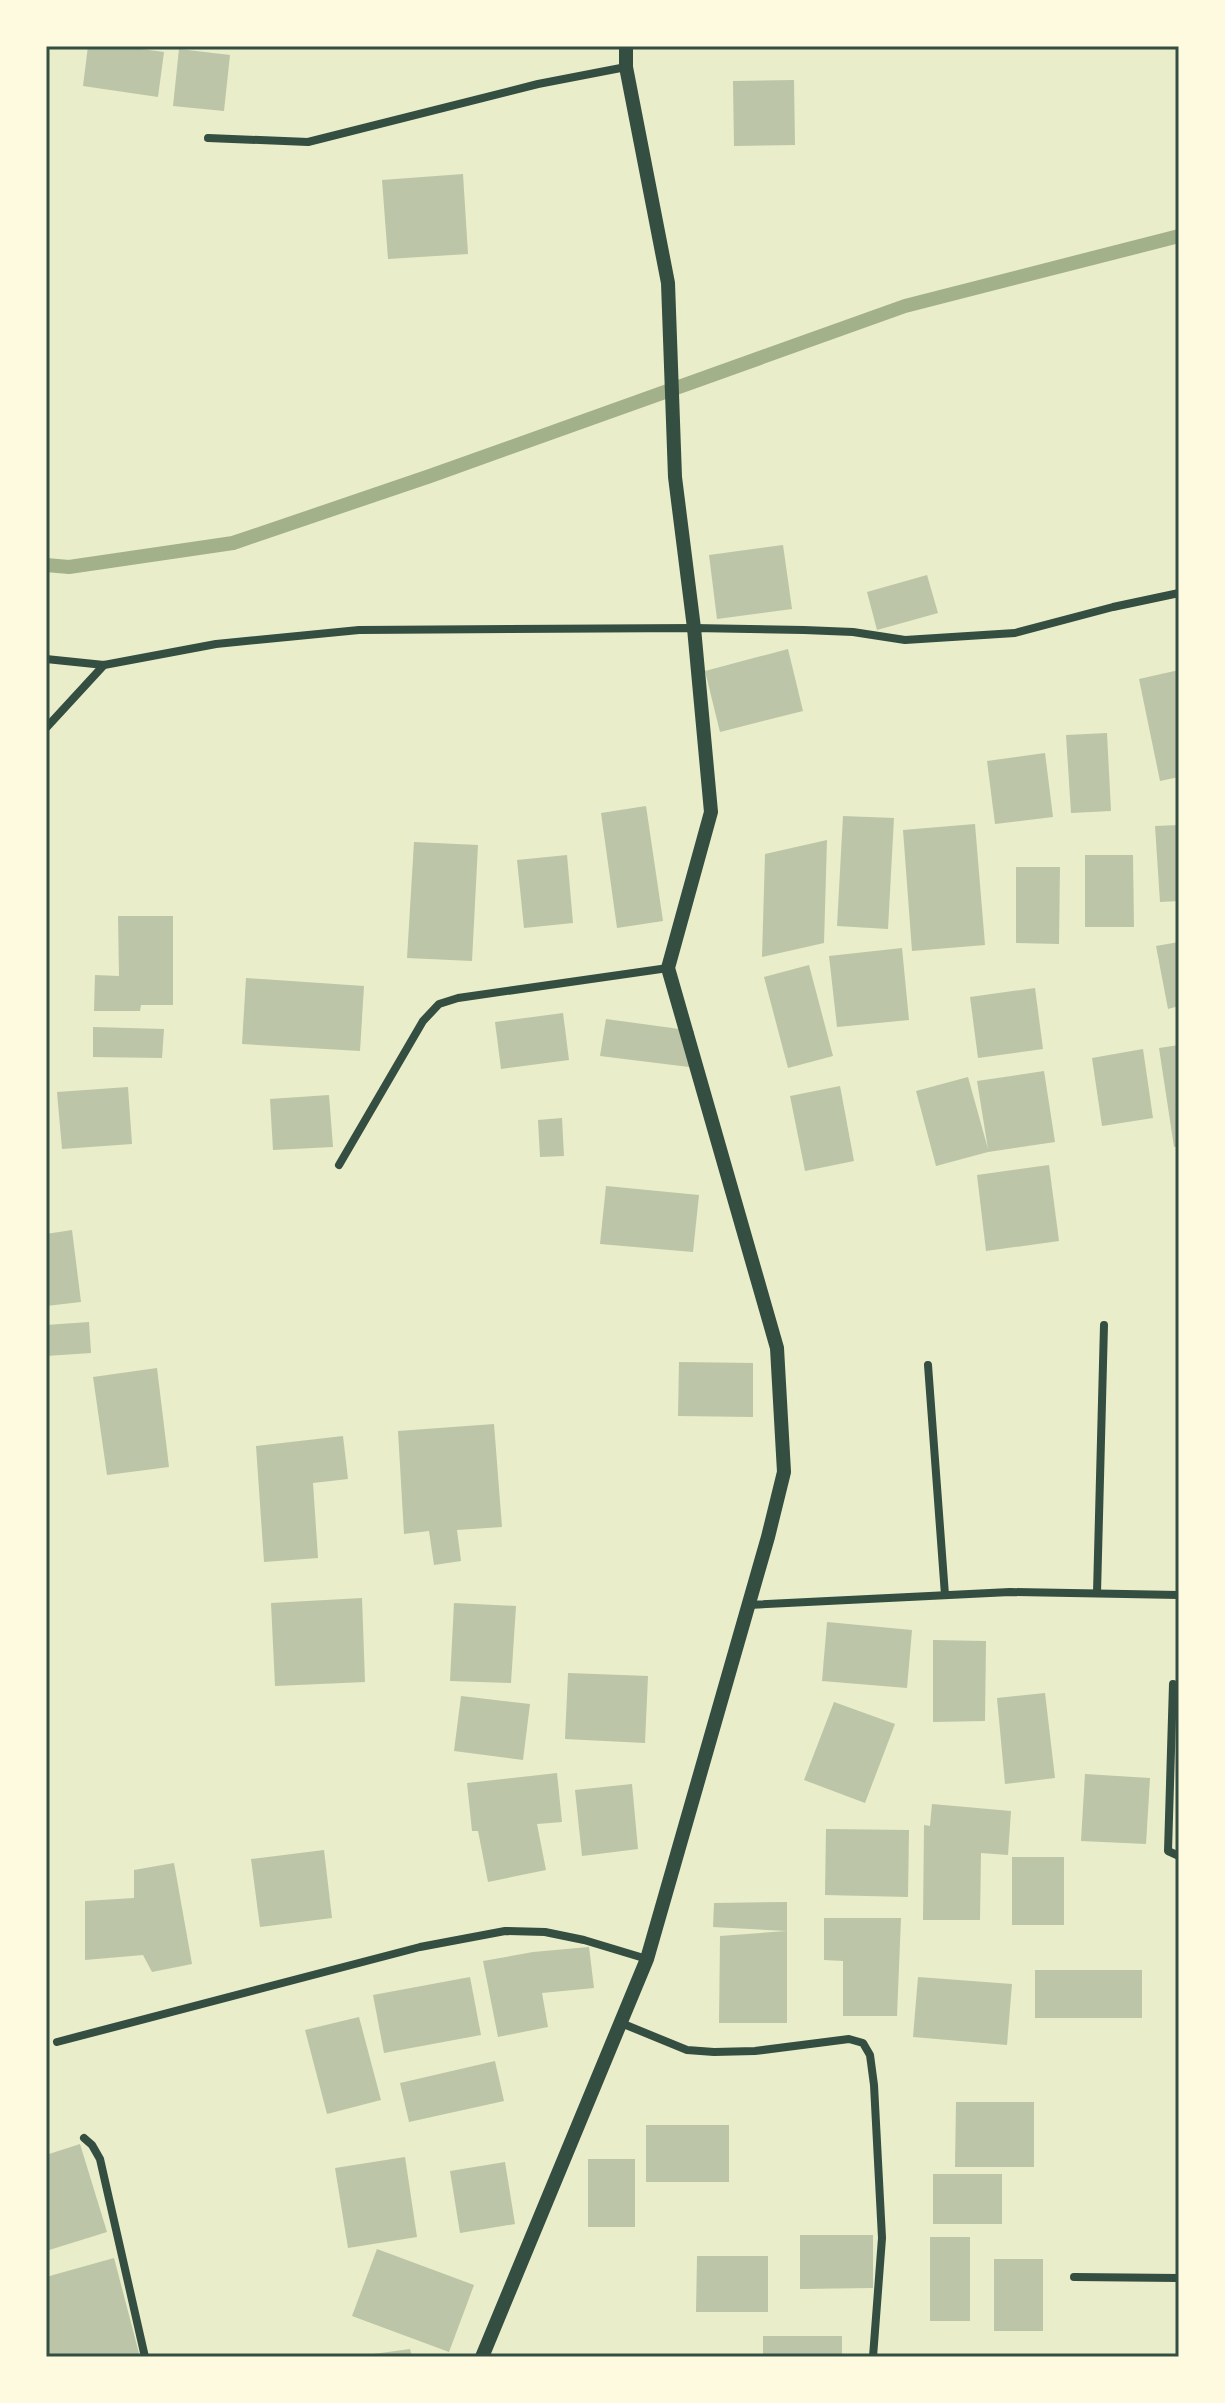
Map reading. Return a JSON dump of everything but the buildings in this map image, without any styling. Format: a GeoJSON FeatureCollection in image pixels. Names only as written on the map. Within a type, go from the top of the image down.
{"type":"FeatureCollection","features":[{"type":"Feature","properties":{"kind":"street"},"geometry":{"type":"LineString","coordinates":[[482,2357],[647,1959],[784,1472],[777,1348],[668,968],[711,812],[694,628],[675,477],[668,283],[626,67],[626,46]]}},
{"type":"Feature","properties":{"kind":"street"},"geometry":{"type":"LineString","coordinates":[[208,138],[308,142],[538,84],[626,67]]}},
{"type":"Feature","properties":{"kind":"street"},"geometry":{"type":"LineString","coordinates":[[46,659],[104,665],[216,644],[359,630],[694,628],[853,632],[905,640],[1015,633],[1179,593]]}},
{"type":"Feature","properties":{"kind":"street"},"geometry":{"type":"LineString","coordinates":[[46,728],[104,665]]}},
{"type":"Feature","properties":{"kind":"street"},"geometry":{"type":"LineString","coordinates":[[339,1165],[423,1021],[439,1004],[458,998],[668,968]]}},
{"type":"Feature","properties":{"kind":"street"},"geometry":{"type":"LineString","coordinates":[[1097,1593],[1104,1325]]}},
{"type":"Feature","properties":{"kind":"street"},"geometry":{"type":"LineString","coordinates":[[928,1365],[945,1595]]}},
{"type":"Feature","properties":{"kind":"street"},"geometry":{"type":"LineString","coordinates":[[748,1605],[1010,1592],[1179,1595]]}},
{"type":"Feature","properties":{"kind":"street"},"geometry":{"type":"LineString","coordinates":[[1173,1684],[1168,1851],[1179,1856]]}},
{"type":"Feature","properties":{"kind":"street"},"geometry":{"type":"LineString","coordinates":[[57,2042],[420,1947],[505,1931],[558,1935],[647,1959]]}},
{"type":"Feature","properties":{"kind":"street"},"geometry":{"type":"LineString","coordinates":[[621,2023],[687,2050],[755,2051],[849,2039],[863,2043],[870,2055],[874,2085],[882,2238],[873,2357]]}},
{"type":"Feature","properties":{"kind":"street"},"geometry":{"type":"LineString","coordinates":[[84,2138],[100,2159],[145,2357]]}},
{"type":"Feature","properties":{"kind":"street"},"geometry":{"type":"LineString","coordinates":[[1074,2277],[1179,2278]]}},
{"type":"Feature","properties":{"kind":"waterway"},"geometry":{"type":"LineString","coordinates":[[46,565],[69,567],[233,543],[905,306],[1179,236]]}}]}
